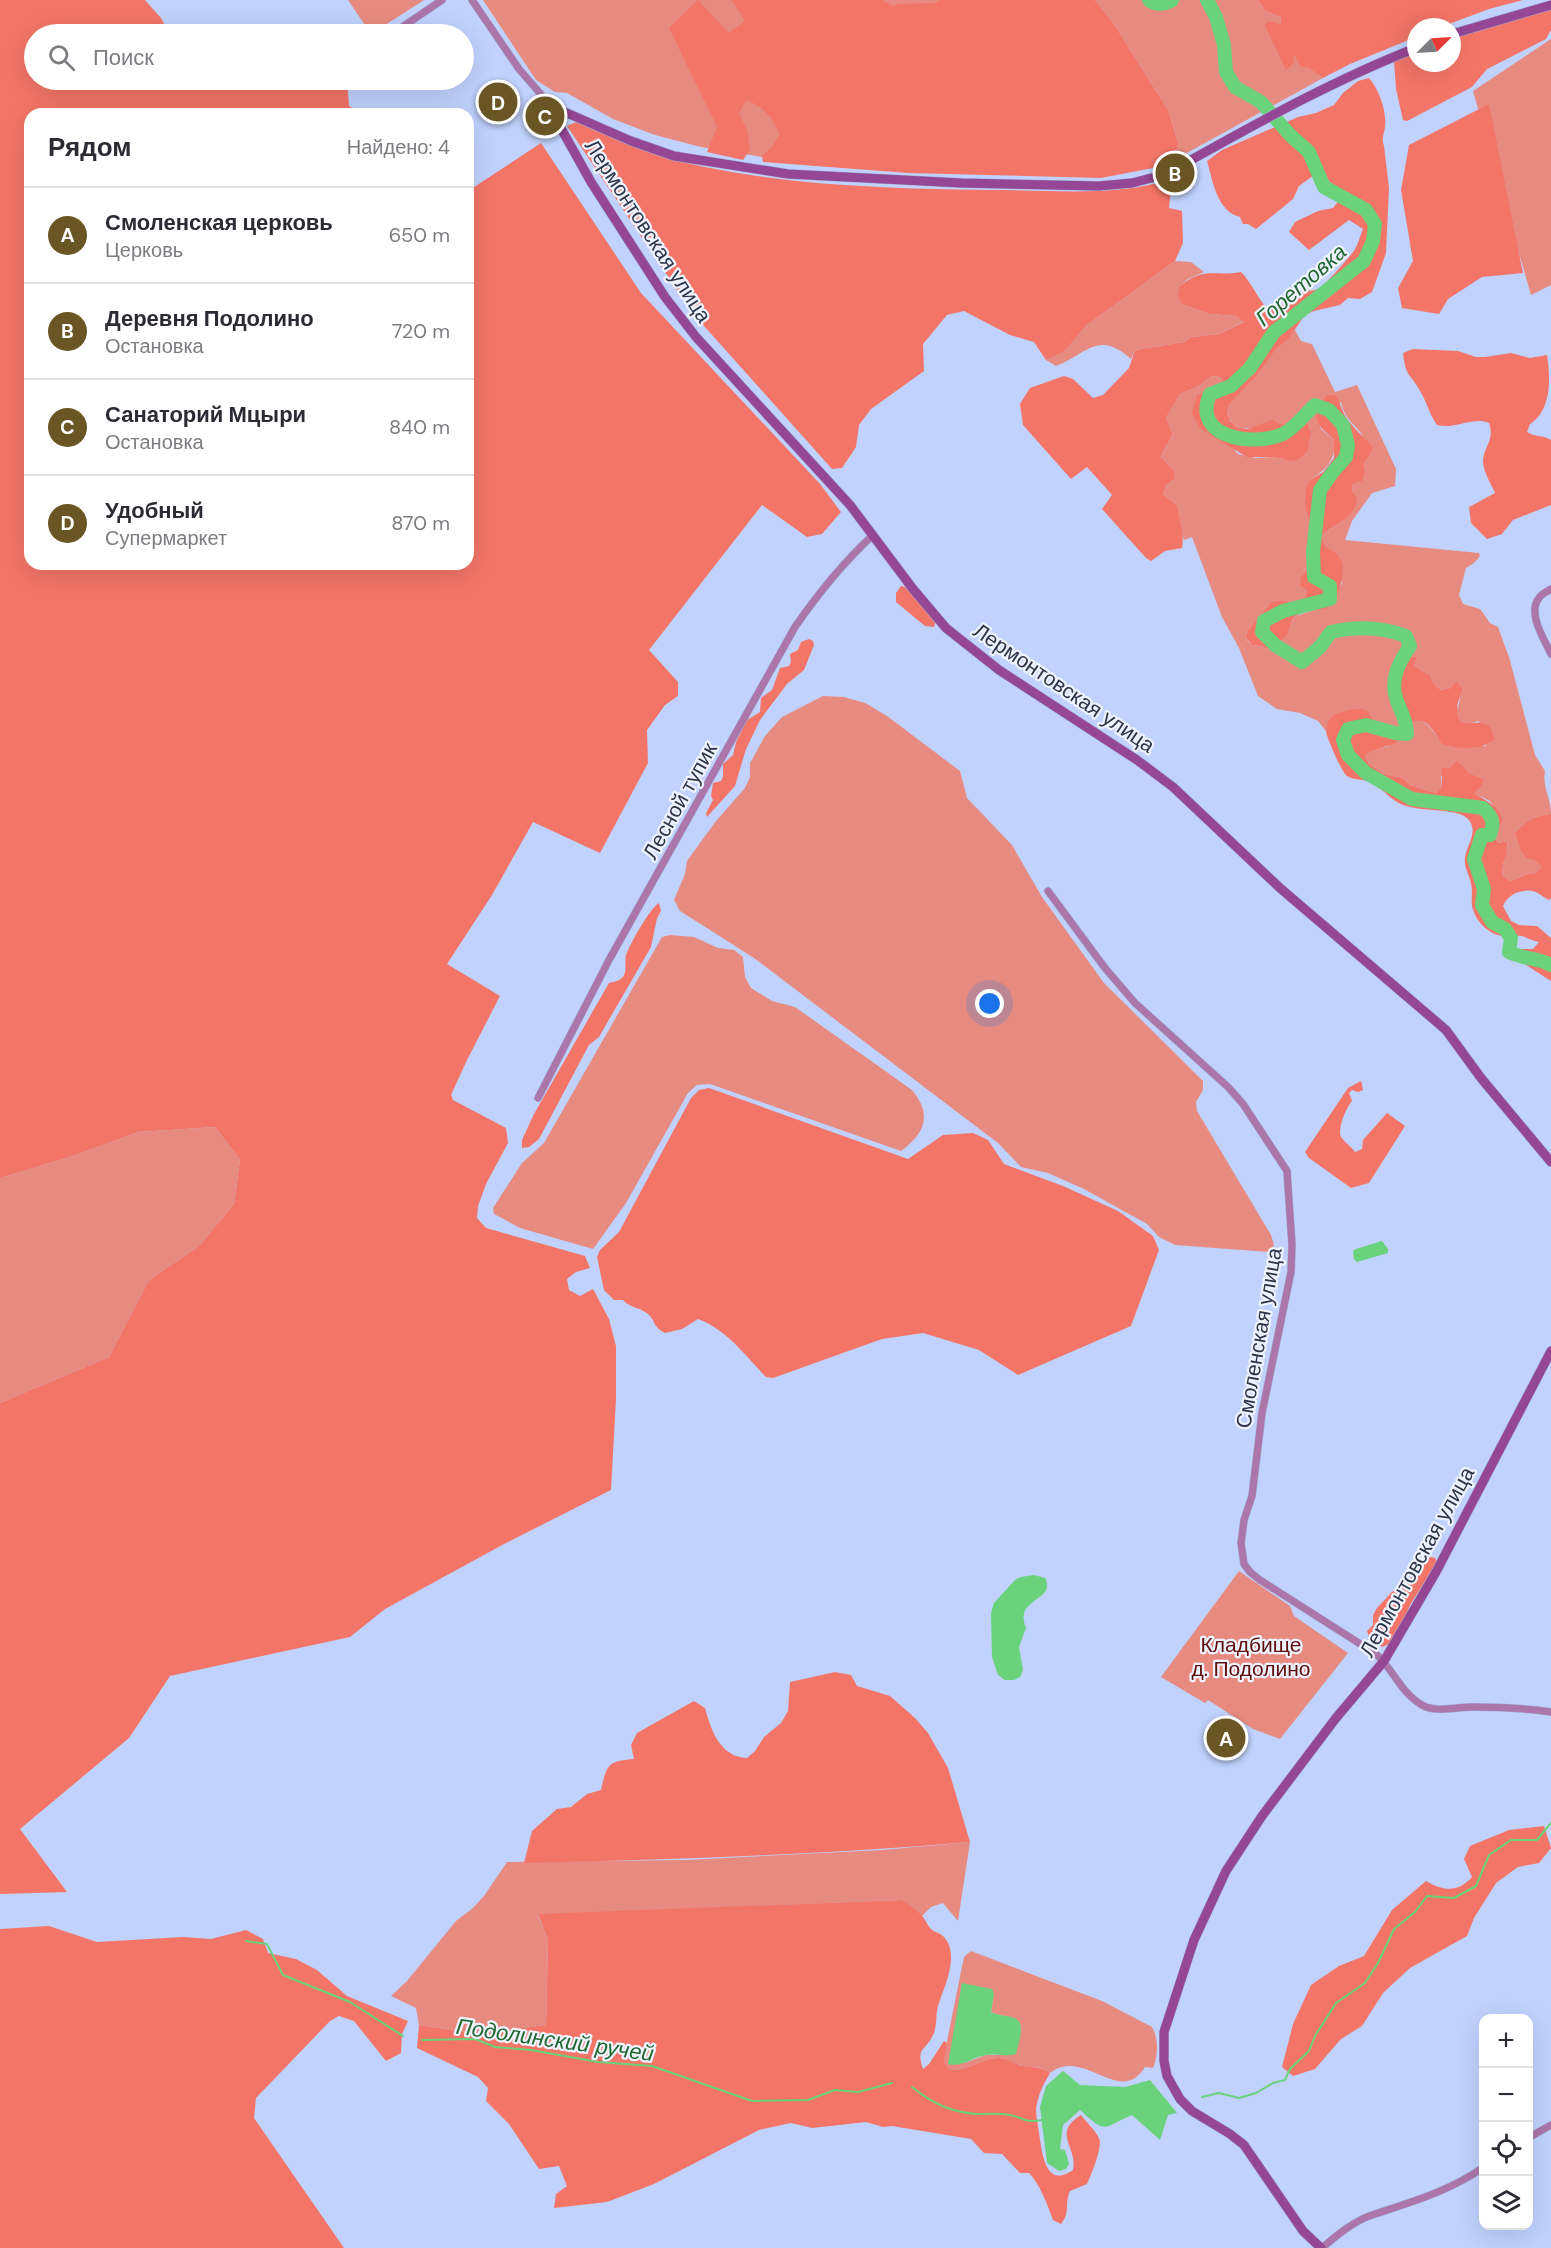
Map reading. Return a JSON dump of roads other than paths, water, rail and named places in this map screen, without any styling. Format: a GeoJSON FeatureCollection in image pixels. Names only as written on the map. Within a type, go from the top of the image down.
{"type":"FeatureCollection","features":[{"type":"Feature","properties":{"kind":"street"},"geometry":{"type":"LineString","coordinates":[[407,24],[442,0]]}},
{"type":"Feature","properties":{"kind":"street"},"geometry":{"type":"LineString","coordinates":[[472,0],[519,69],[551,106],[631,141],[674,156],[788,174],[961,183],[1100,186],[1132,183],[1173,170],[1288,107],[1373,65],[1407,52]]}},
{"type":"Feature","properties":{"kind":"street"},"geometry":{"type":"LineString","coordinates":[[1461,31],[1551,5]]}},
{"type":"Feature","properties":{"kind":"street","name":"Лермонтовская улица"},"geometry":{"type":"LineString","coordinates":[[551,106],[591,182],[665,297],[696,337],[850,505],[913,589],[946,628],[999,670],[1156,773],[1280,888],[1446,1030],[1481,1078],[1551,1162]]}},
{"type":"Feature","properties":{"kind":"street","name":"Лесной тупик"},"geometry":{"type":"LineString","coordinates":[[538,1098],[609,960],[795,627],[873,535]]}},
{"type":"Feature","properties":{"kind":"street"},"geometry":{"type":"LineString","coordinates":[[1551,589],[1539,597],[1534,610],[1540,631],[1551,654]]}},
{"type":"Feature","properties":{"kind":"street","name":"Смоленская улица"},"geometry":{"type":"LineString","coordinates":[[1048,891],[1105,968],[1135,1003],[1228,1087],[1243,1104],[1287,1171],[1292,1245],[1291,1272],[1262,1413],[1252,1496],[1244,1520],[1242,1554],[1250,1572],[1260,1580],[1384,1661]]}},
{"type":"Feature","properties":{"kind":"street","name":"Лермонтовская улица"},"geometry":{"type":"LineString","coordinates":[[1322,2248],[1303,2231],[1292,2217],[1244,2145],[1192,2111],[1180,2099],[1167,2076],[1164,2061],[1164,2032],[1194,1941],[1226,1871],[1250,1834],[1336,1718],[1384,1661],[1436,1572],[1551,1351]]}},
{"type":"Feature","properties":{"kind":"street"},"geometry":{"type":"LineString","coordinates":[[1384,1661],[1404,1690],[1421,1705],[1429,1708],[1474,1707],[1551,1712]]}},
{"type":"Feature","properties":{"kind":"street"},"geometry":{"type":"LineString","coordinates":[[1533,2135],[1551,2125]]}},
{"type":"Feature","properties":{"kind":"street"},"geometry":{"type":"LineString","coordinates":[[1322,2248],[1339,2233],[1371,2215],[1414,2202],[1456,2184],[1479,2170]]}},
{"type":"Feature","properties":{"kind":"waterway","name":"Горетовка"},"geometry":{"type":"LineString","coordinates":[[1149,0],[1160,4],[1172,0]]}},
{"type":"Feature","properties":{"kind":"waterway","name":"Горетовка"},"geometry":{"type":"LineString","coordinates":[[1207,0],[1216,17],[1224,45],[1226,72],[1235,87],[1261,102],[1290,135],[1309,152],[1324,187],[1366,210],[1375,224],[1373,241],[1364,261],[1274,332],[1250,368],[1231,386],[1210,394],[1206,409],[1209,421],[1228,435],[1242,439],[1256,439],[1283,434],[1315,405],[1329,410],[1343,425],[1348,445],[1346,457],[1320,490],[1313,552],[1314,577],[1330,586],[1330,599],[1283,611],[1264,621],[1262,632],[1275,645],[1302,662],[1320,647],[1331,632],[1369,628],[1406,636],[1410,646],[1396,672],[1394,686],[1407,734],[1366,725],[1348,729],[1343,740],[1348,755],[1366,773],[1412,799],[1483,808],[1486,811],[1492,820],[1492,830],[1490,835],[1482,835],[1474,859],[1484,889],[1482,905],[1492,922],[1505,929],[1511,938],[1509,952],[1551,965]]}},
{"type":"Feature","properties":{"kind":"waterway","name":"Подолинский ручей"},"geometry":{"type":"LineString","coordinates":[[1202,2097],[1219,2093],[1239,2098],[1285,2080],[1290,2069],[1309,2051],[1315,2036],[1336,2003],[1365,1983],[1378,1963],[1394,1929],[1415,1912],[1427,1896],[1454,1898],[1476,1886],[1489,1855],[1511,1840],[1537,1840],[1551,1823]]}},
{"type":"Feature","properties":{"kind":"waterway","name":"Подолинский ручей"},"geometry":{"type":"LineString","coordinates":[[246,1941],[267,1944],[283,1975],[350,2002],[403,2036]]}},
{"type":"Feature","properties":{"kind":"waterway","name":"Подолинский ручей"},"geometry":{"type":"LineString","coordinates":[[422,2040],[475,2039],[495,2047],[531,2050],[598,2062],[652,2066],[752,2101],[808,2100],[835,2090],[858,2092],[892,2083]]}},
{"type":"Feature","properties":{"kind":"waterway","name":"Подолинский ручей"},"geometry":{"type":"LineString","coordinates":[[912,2087],[927,2098],[950,2109],[976,2114],[1006,2114],[1027,2121],[1042,2120]]}},
{"type":"Feature","properties":{"kind":"place","name":"Удобный"},"geometry":{"type":"Point","coordinates":[498,102]}},
{"type":"Feature","properties":{"kind":"place","name":"Санаторий Мцыри"},"geometry":{"type":"Point","coordinates":[545,116]}},
{"type":"Feature","properties":{"kind":"place","name":"Деревня Подолино"},"geometry":{"type":"Point","coordinates":[1175,173]}},
{"type":"Feature","properties":{"kind":"place","name":"Смоленская церковь"},"geometry":{"type":"Point","coordinates":[1226,1738]}},
{"type":"Feature","properties":{"kind":"park label","name":"Кладбище д. Подолино"},"geometry":{"type":"Point","coordinates":[1251,1657]}}]}
